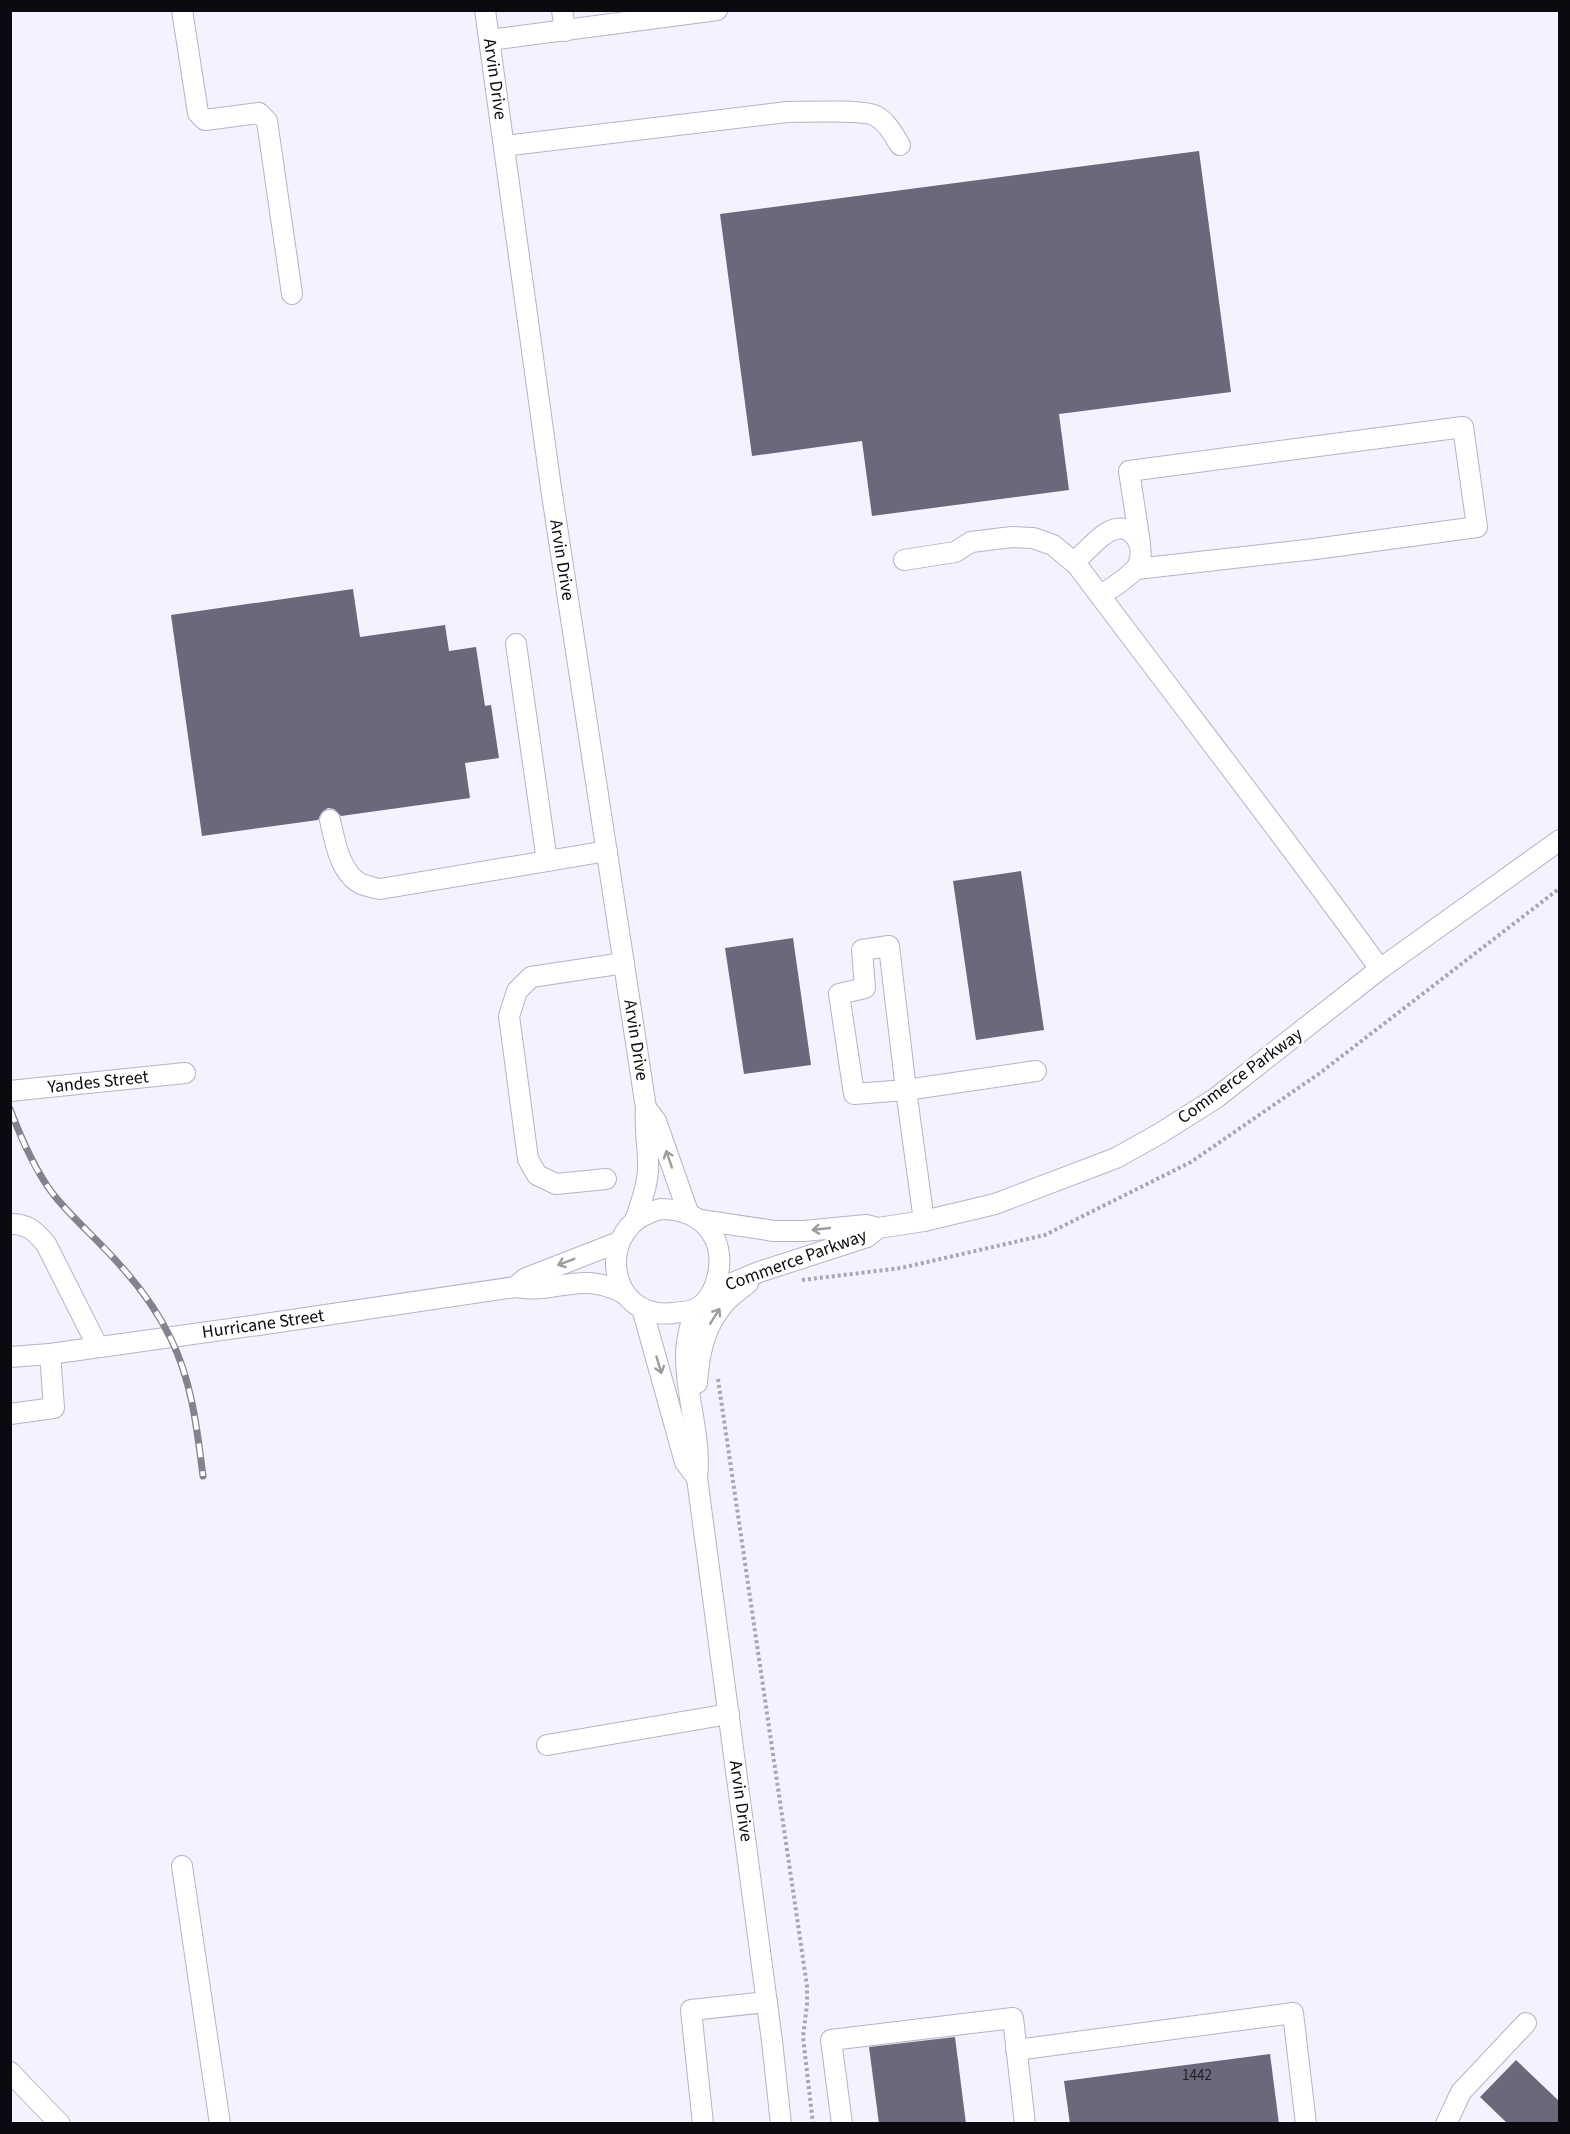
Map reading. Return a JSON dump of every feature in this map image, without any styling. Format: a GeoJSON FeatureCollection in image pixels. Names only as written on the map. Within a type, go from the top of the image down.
{"type":"FeatureCollection","features":[{"type":"Feature","properties":{"kind":"street"},"geometry":{"type":"LineString","coordinates":[[182,10],[198,113],[205,120],[259,113],[267,121],[292,294]]}},
{"type":"Feature","properties":{"kind":"street","name":"Arvin Drive"},"geometry":{"type":"LineString","coordinates":[[485,10],[551,488],[646,1108],[644,1124],[648,1172],[645,1191],[636,1218],[620,1242],[616,1269],[625,1294]]}},
{"type":"Feature","properties":{"kind":"street"},"geometry":{"type":"LineString","coordinates":[[562,10],[565,31]]}},
{"type":"Feature","properties":{"kind":"street"},"geometry":{"type":"LineString","coordinates":[[489,40],[717,10]]}},
{"type":"Feature","properties":{"kind":"street"},"geometry":{"type":"LineString","coordinates":[[504,146],[788,112],[874,114],[888,125],[900,145]]}},
{"type":"Feature","properties":{"kind":"street"},"geometry":{"type":"LineString","coordinates":[[1100,596],[1136,569],[1315,549],[1477,527],[1463,427],[1129,471],[1142,553],[1136,569]]}},
{"type":"Feature","properties":{"kind":"street"},"geometry":{"type":"LineString","coordinates":[[1077,565],[1078,558],[1108,532],[1118,528],[1127,529],[1140,543]]}},
{"type":"Feature","properties":{"kind":"street"},"geometry":{"type":"LineString","coordinates":[[904,560],[955,552],[971,542],[1012,537],[1034,538],[1053,545],[1077,565],[1299,856],[1380,969]]}},
{"type":"Feature","properties":{"kind":"street"},"geometry":{"type":"LineString","coordinates":[[516,644],[547,861]]}},
{"type":"Feature","properties":{"kind":"street"},"geometry":{"type":"LineString","coordinates":[[330,820],[335,845],[344,866],[360,883],[380,890],[607,851]]}},
{"type":"Feature","properties":{"kind":"street","name":"Commerce Parkway"},"geometry":{"type":"LineString","coordinates":[[694,1216],[774,1231],[804,1231],[866,1225],[878,1228],[924,1221],[995,1204],[1116,1158],[1216,1098],[1380,969],[1560,840]]}},
{"type":"Feature","properties":{"kind":"street"},"geometry":{"type":"LineString","coordinates":[[924,1221],[906,1090],[889,946],[862,950],[865,988],[839,994],[854,1094],[906,1090],[1036,1071]]}},
{"type":"Feature","properties":{"kind":"street"},"geometry":{"type":"LineString","coordinates":[[606,1179],[556,1185],[537,1175],[528,1159],[508,1016],[517,991],[531,977],[624,963]]}},
{"type":"Feature","properties":{"kind":"street","name":"Yandes Street"},"geometry":{"type":"LineString","coordinates":[[10,1091],[185,1073]]}},
{"type":"Feature","properties":{"kind":"street","name":"Arvin Drive"},"geometry":{"type":"LineString","coordinates":[[646,1108],[656,1121],[694,1216],[715,1238],[719,1250],[720,1263],[713,1292],[696,1309],[688,1333],[686,1355],[699,1460],[697,1478],[767,2002],[781,2124]]}},
{"type":"Feature","properties":{"kind":"street"},"geometry":{"type":"LineString","coordinates":[[636,1218],[647,1211],[661,1209],[674,1209],[694,1216]]}},
{"type":"Feature","properties":{"kind":"street"},"geometry":{"type":"LineString","coordinates":[[10,1224],[20,1224],[35,1231],[46,1244],[98,1347]]}},
{"type":"Feature","properties":{"kind":"street","name":"Commerce Parkway"},"geometry":{"type":"LineString","coordinates":[[713,1292],[759,1272],[867,1237],[878,1228]]}},
{"type":"Feature","properties":{"kind":"street","name":"Hurricane Street"},"geometry":{"type":"LineString","coordinates":[[515,1287],[526,1278],[620,1242]]}},
{"type":"Feature","properties":{"kind":"street"},"geometry":{"type":"LineString","coordinates":[[692,1413],[703,1341],[711,1322],[723,1304],[759,1272]]}},
{"type":"Feature","properties":{"kind":"street","name":"Hurricane Street"},"geometry":{"type":"LineString","coordinates":[[10,1357],[50,1354],[515,1287],[528,1289],[558,1284],[594,1282],[609,1285],[625,1294]]}},
{"type":"Feature","properties":{"kind":"street"},"geometry":{"type":"LineString","coordinates":[[625,1294],[642,1308],[669,1314],[696,1309]]}},
{"type":"Feature","properties":{"kind":"street","name":"Arvin Drive"},"geometry":{"type":"LineString","coordinates":[[642,1308],[685,1462],[697,1478]]}},
{"type":"Feature","properties":{"kind":"street"},"geometry":{"type":"LineString","coordinates":[[10,1414],[54,1408],[50,1354]]}},
{"type":"Feature","properties":{"kind":"street"},"geometry":{"type":"LineString","coordinates":[[547,1745],[729,1714]]}},
{"type":"Feature","properties":{"kind":"street"},"geometry":{"type":"LineString","coordinates":[[182,1866],[220,2124]]}},
{"type":"Feature","properties":{"kind":"street"},"geometry":{"type":"LineString","coordinates":[[703,2124],[691,2010],[767,2002]]}},
{"type":"Feature","properties":{"kind":"street"},"geometry":{"type":"LineString","coordinates":[[1016,2050],[1293,2013],[1306,2124]]}},
{"type":"Feature","properties":{"kind":"street"},"geometry":{"type":"LineString","coordinates":[[842,2124],[831,2040],[1012,2018],[1025,2124]]}},
{"type":"Feature","properties":{"kind":"street"},"geometry":{"type":"LineString","coordinates":[[1446,2124],[1461,2092],[1526,2023]]}},
{"type":"Feature","properties":{"kind":"street"},"geometry":{"type":"LineString","coordinates":[[10,2072],[60,2124]]}},
{"type":"Feature","properties":{"kind":"path"},"geometry":{"type":"LineString","coordinates":[[794,1280],[901,1268],[1045,1235],[1191,1162],[1320,1073],[1560,888]]}},
{"type":"Feature","properties":{"kind":"path"},"geometry":{"type":"LineString","coordinates":[[717,1374],[807,1986],[807,2005],[802,2037],[813,2124]]}},
{"type":"Feature","properties":{"kind":"building"},"geometry":{"type":"Polygon","coordinates":[[[1199,151],[1231,392],[1059,414],[1069,490],[872,516],[862,441],[752,456],[720,214],[1199,151]]]}},
{"type":"Feature","properties":{"kind":"building"},"geometry":{"type":"Polygon","coordinates":[[[353,589],[360,637],[445,625],[449,651],[476,647],[485,706],[491,705],[499,758],[465,763],[470,798],[341,816],[334,809],[328,808],[322,812],[318,820],[202,836],[171,615],[353,589]]]}},
{"type":"Feature","properties":{"kind":"building"},"geometry":{"type":"Polygon","coordinates":[[[1021,871],[1044,1030],[976,1040],[953,881],[1021,871]]]}},
{"type":"Feature","properties":{"kind":"building"},"geometry":{"type":"Polygon","coordinates":[[[793,938],[811,1065],[744,1074],[725,948],[793,938]]]}},
{"type":"Feature","properties":{"kind":"building"},"geometry":{"type":"Polygon","coordinates":[[[955,2037],[966,2124],[879,2124],[869,2047],[955,2037]]]}},
{"type":"Feature","properties":{"kind":"building"},"geometry":{"type":"Polygon","coordinates":[[[1270,2054],[1279,2124],[1070,2124],[1064,2081],[1270,2054]]]}},
{"type":"Feature","properties":{"kind":"building"},"geometry":{"type":"Polygon","coordinates":[[[1516,2060],[1560,2102],[1560,2124],[1508,2124],[1480,2097],[1516,2060]]]}},
{"type":"Feature","properties":{"kind":"railway"},"geometry":{"type":"LineString","coordinates":[[10,1109],[28,1153],[53,1194],[134,1281],[166,1329],[178,1355],[189,1389],[203,1476]]}}]}
